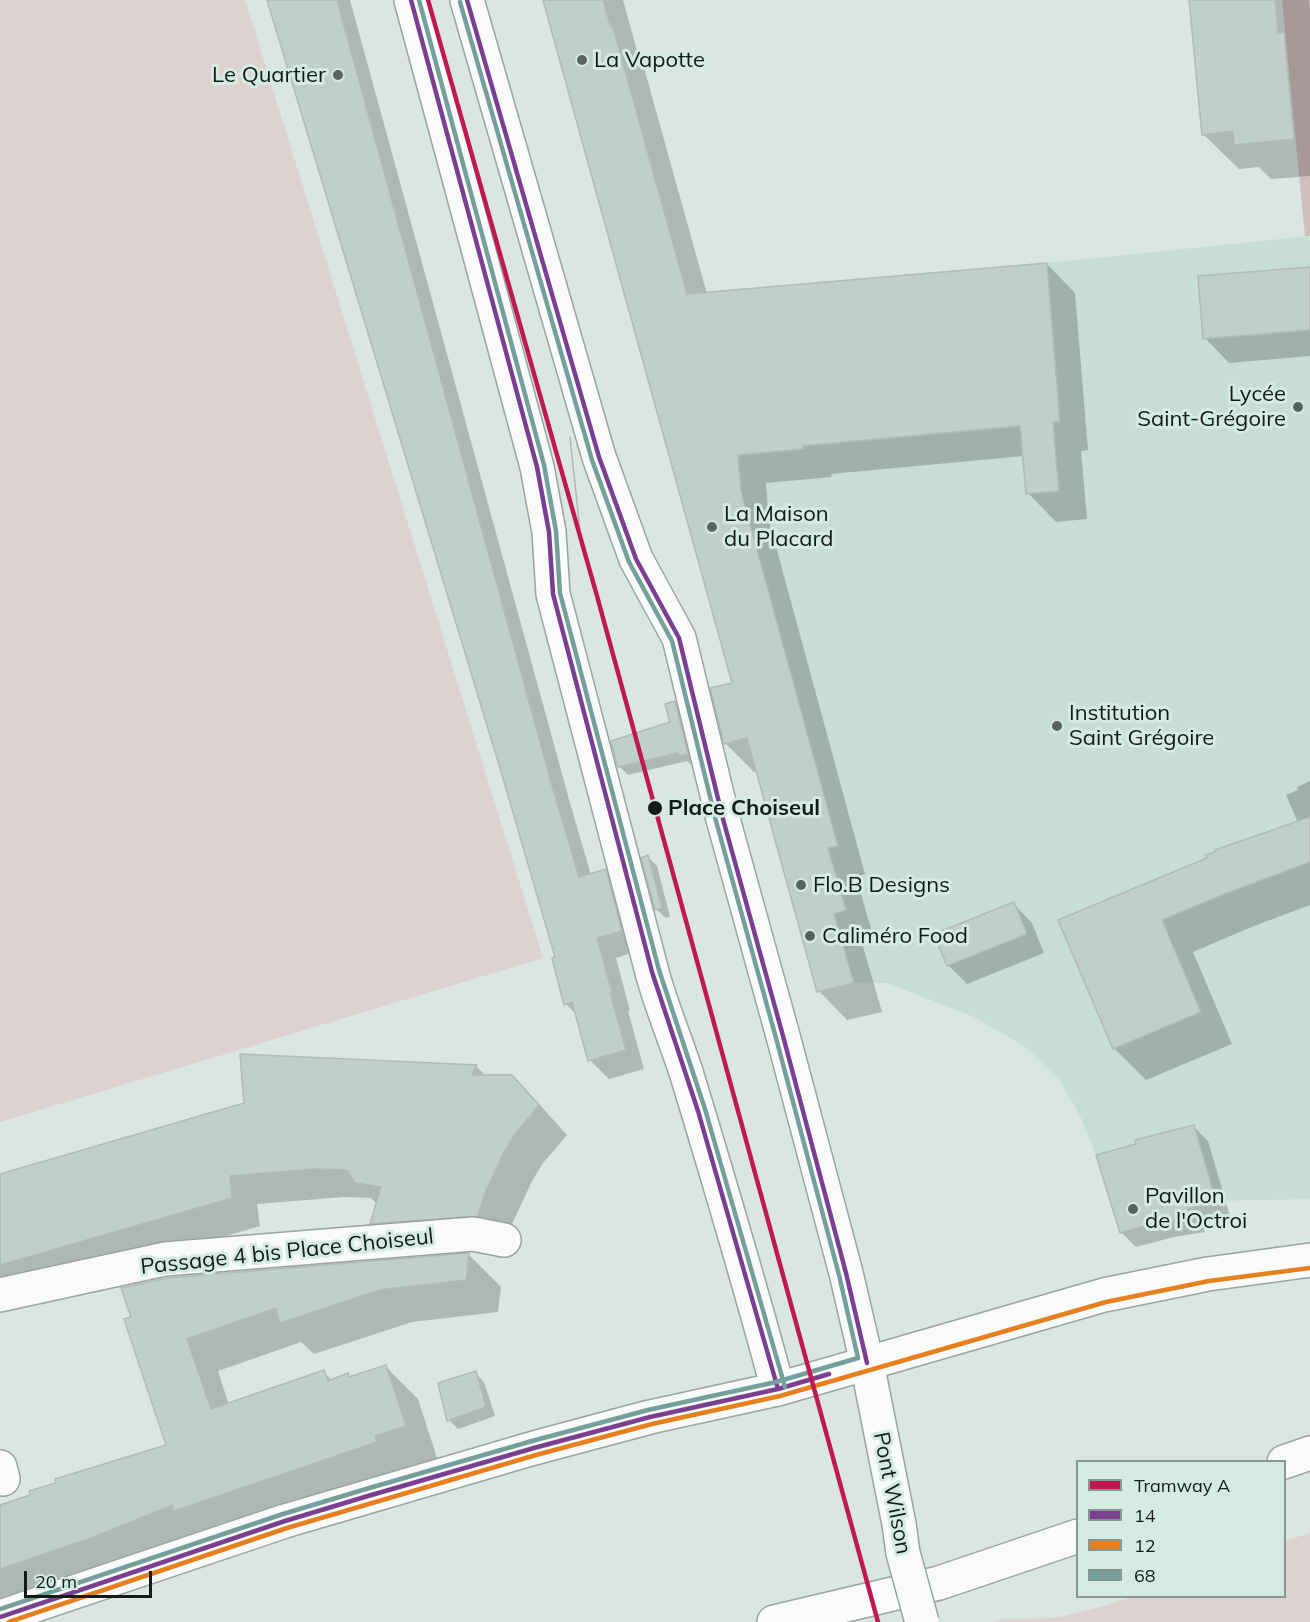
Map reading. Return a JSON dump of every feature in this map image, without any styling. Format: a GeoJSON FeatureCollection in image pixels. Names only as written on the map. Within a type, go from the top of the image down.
{"type":"FeatureCollection","features":[{"type":"Feature","properties":{"kind":"main road"},"geometry":{"type":"LineString","coordinates":[[411,0],[537,467],[549,532],[553,594],[652,972],[685,1069],[778,1389]]}},
{"type":"Feature","properties":{"kind":"main road","name":"Pont Wilson"},"geometry":{"type":"LineString","coordinates":[[467,0],[599,457],[636,559],[679,638],[723,819],[846,1273],[867,1363],[903,1553],[922,1622]]}},
{"type":"Feature","properties":{"kind":"main road","name":"Passage 4 bis Place Choiseul"},"geometry":{"type":"LineString","coordinates":[[0,1294],[165,1259],[473,1234],[504,1240]]}},
{"type":"Feature","properties":{"kind":"main road"},"geometry":{"type":"LineString","coordinates":[[0,1617],[285,1521],[534,1448],[650,1417],[778,1389],[1104,1295],[1208,1274],[1310,1260]]}},
{"type":"Feature","properties":{"kind":"main road"},"geometry":{"type":"LineString","coordinates":[[1286,1461],[1310,1453]]}},
{"type":"Feature","properties":{"kind":"main road"},"geometry":{"type":"LineString","coordinates":[[774,1622],[939,1583],[1076,1536]]}},
{"type":"Feature","properties":{"kind":"shaded area"},"geometry":{"type":"Polygon","coordinates":[[[0,0],[245,0],[543,958],[0,1122],[0,0]]]}},
{"type":"Feature","properties":{"kind":"shaded area"},"geometry":{"type":"Polygon","coordinates":[[[1282,0],[1310,0],[1310,236],[1305,236],[1282,0]]]}},
{"type":"Feature","properties":{"kind":"shaded area","name":"Institution Saint Grégoire"},"geometry":{"type":"Polygon","coordinates":[[[1310,236],[1310,1199],[1216,1201],[1188,1209],[1167,1136],[1096,1155],[1081,1118],[1060,1081],[1027,1048],[972,1016],[887,983],[854,983],[834,914],[846,910],[828,848],[837,846],[726,436],[698,293],[1047,263],[1310,236]]]}},
{"type":"Feature","properties":{"kind":"shaded area"},"geometry":{"type":"Polygon","coordinates":[[[1310,1533],[1310,1622],[993,1622],[1004,1619],[1065,1616],[1130,1598],[1286,1598],[1286,1541],[1310,1533]]]}},
{"type":"Feature","properties":{"kind":"building"},"geometry":{"type":"Polygon","coordinates":[[[267,0],[337,0],[579,877],[606,869],[622,931],[597,938],[626,1050],[588,1061],[572,1002],[564,1005],[552,958],[555,957],[503,778],[267,0]]]}},
{"type":"Feature","properties":{"kind":"building"},"geometry":{"type":"Polygon","coordinates":[[[543,0],[603,0],[611,28],[613,27],[687,294],[1047,263],[1060,422],[1053,422],[1059,491],[1026,494],[1020,426],[803,446],[804,449],[738,455],[741,491],[838,846],[828,848],[846,910],[834,914],[854,983],[817,992],[747,738],[724,744],[710,688],[732,683],[543,0]]]}},
{"type":"Feature","properties":{"kind":"building"},"geometry":{"type":"Polygon","coordinates":[[[1189,0],[1275,0],[1278,33],[1284,32],[1294,139],[1234,145],[1233,131],[1202,135],[1189,0]]]}},
{"type":"Feature","properties":{"kind":"building"},"geometry":{"type":"Polygon","coordinates":[[[1310,267],[1310,330],[1203,339],[1198,276],[1310,267]]]}},
{"type":"Feature","properties":{"kind":"building"},"geometry":{"type":"Polygon","coordinates":[[[675,701],[688,754],[679,756],[678,753],[618,767],[611,741],[670,722],[665,704],[675,701]]]}},
{"type":"Feature","properties":{"kind":"building"},"geometry":{"type":"Polygon","coordinates":[[[1310,817],[1310,862],[1162,920],[1201,1012],[1113,1049],[1058,920],[1207,858],[1205,855],[1215,850],[1310,817]]]}},
{"type":"Feature","properties":{"kind":"building"},"geometry":{"type":"Polygon","coordinates":[[[648,855],[662,908],[655,910],[641,858],[648,855]]]}},
{"type":"Feature","properties":{"kind":"building"},"geometry":{"type":"Polygon","coordinates":[[[1014,902],[1027,934],[947,966],[934,934],[1014,902]]]}},
{"type":"Feature","properties":{"kind":"building"},"geometry":{"type":"Polygon","coordinates":[[[240,1054],[477,1065],[472,1075],[512,1075],[539,1105],[515,1134],[504,1152],[484,1195],[478,1216],[370,1224],[381,1187],[355,1183],[347,1170],[314,1169],[230,1176],[232,1198],[0,1265],[0,1174],[244,1103],[240,1054]]]}},
{"type":"Feature","properties":{"kind":"building"},"geometry":{"type":"Polygon","coordinates":[[[1194,1125],[1216,1201],[1188,1209],[1191,1218],[1159,1222],[1120,1233],[1096,1155],[1136,1144],[1135,1140],[1194,1125]]]}},
{"type":"Feature","properties":{"kind":"building"},"geometry":{"type":"Polygon","coordinates":[[[469,1253],[466,1280],[379,1290],[280,1323],[276,1308],[187,1339],[211,1409],[324,1370],[328,1381],[348,1373],[349,1377],[386,1365],[406,1426],[375,1436],[377,1442],[174,1511],[172,1505],[91,1538],[0,1569],[0,1505],[30,1495],[29,1491],[56,1483],[55,1479],[166,1445],[124,1319],[131,1317],[121,1288],[168,1278],[469,1253]]]}},
{"type":"Feature","properties":{"kind":"building"},"geometry":{"type":"Polygon","coordinates":[[[476,1371],[486,1407],[447,1421],[438,1383],[476,1371]]]}},
{"type":"Feature","properties":{"kind":"tram line","name":"A"},"geometry":{"type":"LineString","coordinates":[[428,0],[597,596],[878,1622]]}},
{"type":"Feature","properties":{"kind":"tram line"},"geometry":{"type":"LineString","coordinates":[[570,437],[581,540]]}},
{"type":"Feature","properties":{"kind":"transit line","name":"14"},"geometry":{"type":"LineString","coordinates":[[411,0],[537,467],[549,532],[553,594],[652,972],[698,1111],[778,1389]]}},
{"type":"Feature","properties":{"kind":"transit line","name":"68"},"geometry":{"type":"LineString","coordinates":[[419,0],[544,465],[556,531],[560,593],[659,970],[705,1109],[785,1387]]}},
{"type":"Feature","properties":{"kind":"transit line","name":"14"},"geometry":{"type":"LineString","coordinates":[[467,0],[599,457],[636,559],[679,638],[723,819],[846,1273],[867,1363]]}},
{"type":"Feature","properties":{"kind":"transit line","name":"68"},"geometry":{"type":"LineString","coordinates":[[0,1609],[283,1514],[366,1489],[648,1410],[776,1382],[858,1358],[839,1275],[716,821],[672,641],[629,562],[592,460],[460,2]]}},
{"type":"Feature","properties":{"kind":"transit line","name":"12"},"geometry":{"type":"LineString","coordinates":[[9,1622],[287,1528],[536,1455],[652,1424],[780,1396],[1106,1302],[1209,1281],[1310,1268]]}},
{"type":"Feature","properties":{"kind":"transit line","name":"14"},"geometry":{"type":"LineString","coordinates":[[0,1617],[285,1521],[368,1496],[650,1417],[778,1389],[829,1374]]}},
{"type":"Feature","properties":{"kind":"place","name":"La Vapotte"},"geometry":{"type":"Point","coordinates":[582,60]}},
{"type":"Feature","properties":{"kind":"place","name":"Le Quartier"},"geometry":{"type":"Point","coordinates":[338,75]}},
{"type":"Feature","properties":{"kind":"place","name":"Lycée Saint-Grégoire"},"geometry":{"type":"Point","coordinates":[1298,407]}},
{"type":"Feature","properties":{"kind":"place","name":"La Maison du Placard"},"geometry":{"type":"Point","coordinates":[712,527]}},
{"type":"Feature","properties":{"kind":"place","name":"Institution Saint Grégoire"},"geometry":{"type":"Point","coordinates":[1057,726]}},
{"type":"Feature","properties":{"kind":"place","name":"Place Choiseul"},"geometry":{"type":"Point","coordinates":[655,808]}},
{"type":"Feature","properties":{"kind":"place","name":"Flo.B Designs"},"geometry":{"type":"Point","coordinates":[801,885]}},
{"type":"Feature","properties":{"kind":"place","name":"Caliméro Food"},"geometry":{"type":"Point","coordinates":[810,936]}},
{"type":"Feature","properties":{"kind":"place","name":"Pavillon de l'Octroi"},"geometry":{"type":"Point","coordinates":[1133,1209]}}]}
